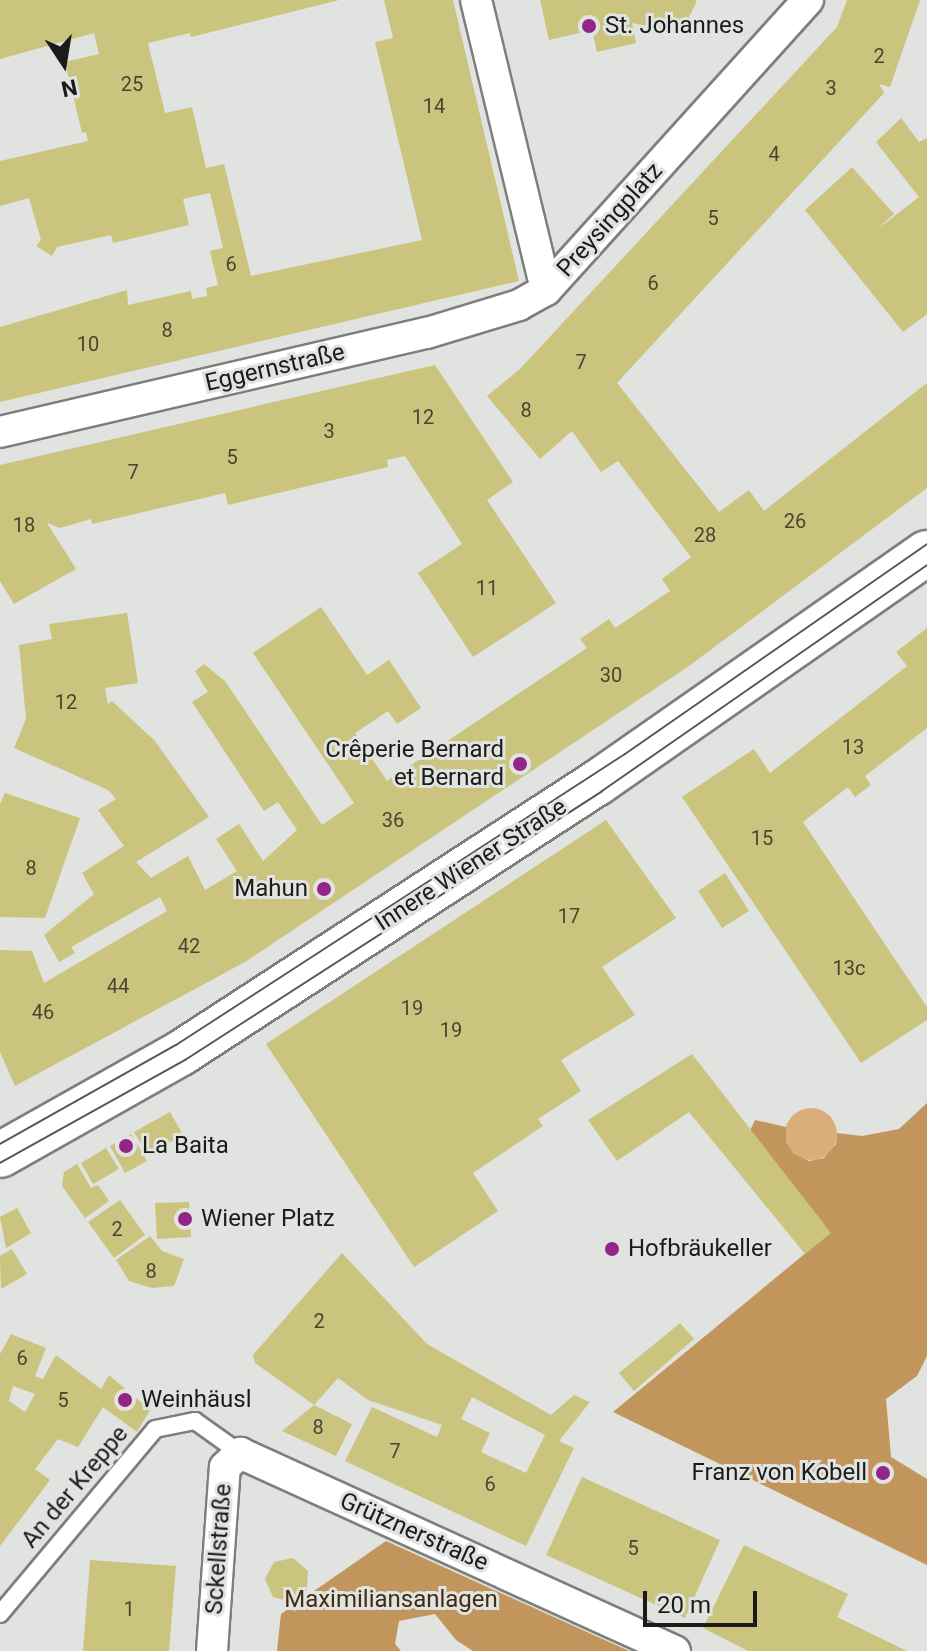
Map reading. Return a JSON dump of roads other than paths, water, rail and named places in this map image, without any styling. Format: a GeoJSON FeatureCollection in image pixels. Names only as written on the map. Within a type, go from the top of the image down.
{"type":"FeatureCollection","features":[{"type":"Feature","properties":{"kind":"main road","name":"Innere Wiener Straße"},"geometry":{"type":"LineString","coordinates":[[0,1155],[181,1053],[545,817],[927,553]]}},
{"type":"Feature","properties":{"kind":"street","name":"Preysingplatz"},"geometry":{"type":"LineString","coordinates":[[476,0],[546,290]]}},
{"type":"Feature","properties":{"kind":"street","name":"Preysingplatz"},"geometry":{"type":"LineString","coordinates":[[546,290],[808,0]]}},
{"type":"Feature","properties":{"kind":"street","name":"Eggernstraße"},"geometry":{"type":"LineString","coordinates":[[0,432],[427,333],[519,305],[546,290]]}},
{"type":"Feature","properties":{"kind":"street","name":"Sckellstraße"},"geometry":{"type":"LineString","coordinates":[[212,1651],[225,1467],[240,1453]]}},
{"type":"Feature","properties":{"kind":"street","name":"Grütznerstraße"},"geometry":{"type":"LineString","coordinates":[[240,1453],[675,1651]]}},
{"type":"Feature","properties":{"kind":"lane","name":"An der Kreppe"},"geometry":{"type":"LineString","coordinates":[[0,1614],[155,1429],[195,1421],[240,1453]]}},
{"type":"Feature","properties":{"kind":"tram line"},"geometry":{"type":"LineString","coordinates":[[0,1144],[176,1045],[625,754],[927,544]]}},
{"type":"Feature","properties":{"kind":"tram line"},"geometry":{"type":"LineString","coordinates":[[0,1163],[185,1060],[602,791],[927,565]]}},
{"type":"Feature","properties":{"kind":"place","name":"St. Johannes"},"geometry":{"type":"Point","coordinates":[589,26]}},
{"type":"Feature","properties":{"kind":"place","name":"Crêperie Bernard et Bernard"},"geometry":{"type":"Point","coordinates":[520,764]}},
{"type":"Feature","properties":{"kind":"place","name":"Mahun"},"geometry":{"type":"Point","coordinates":[324,889]}},
{"type":"Feature","properties":{"kind":"place","name":"La Baita"},"geometry":{"type":"Point","coordinates":[126,1146]}},
{"type":"Feature","properties":{"kind":"place","name":"Wiener Platz"},"geometry":{"type":"Point","coordinates":[185,1219]}},
{"type":"Feature","properties":{"kind":"place","name":"Hofbräukeller"},"geometry":{"type":"Point","coordinates":[612,1249]}},
{"type":"Feature","properties":{"kind":"place","name":"Weinhäusl"},"geometry":{"type":"Point","coordinates":[125,1400]}},
{"type":"Feature","properties":{"kind":"place","name":"Franz von Kobell"},"geometry":{"type":"Point","coordinates":[883,1473]}},
{"type":"Feature","properties":{"kind":"park label","name":"Maximiliansanlagen"},"geometry":{"type":"Point","coordinates":[391,1600]}}]}
